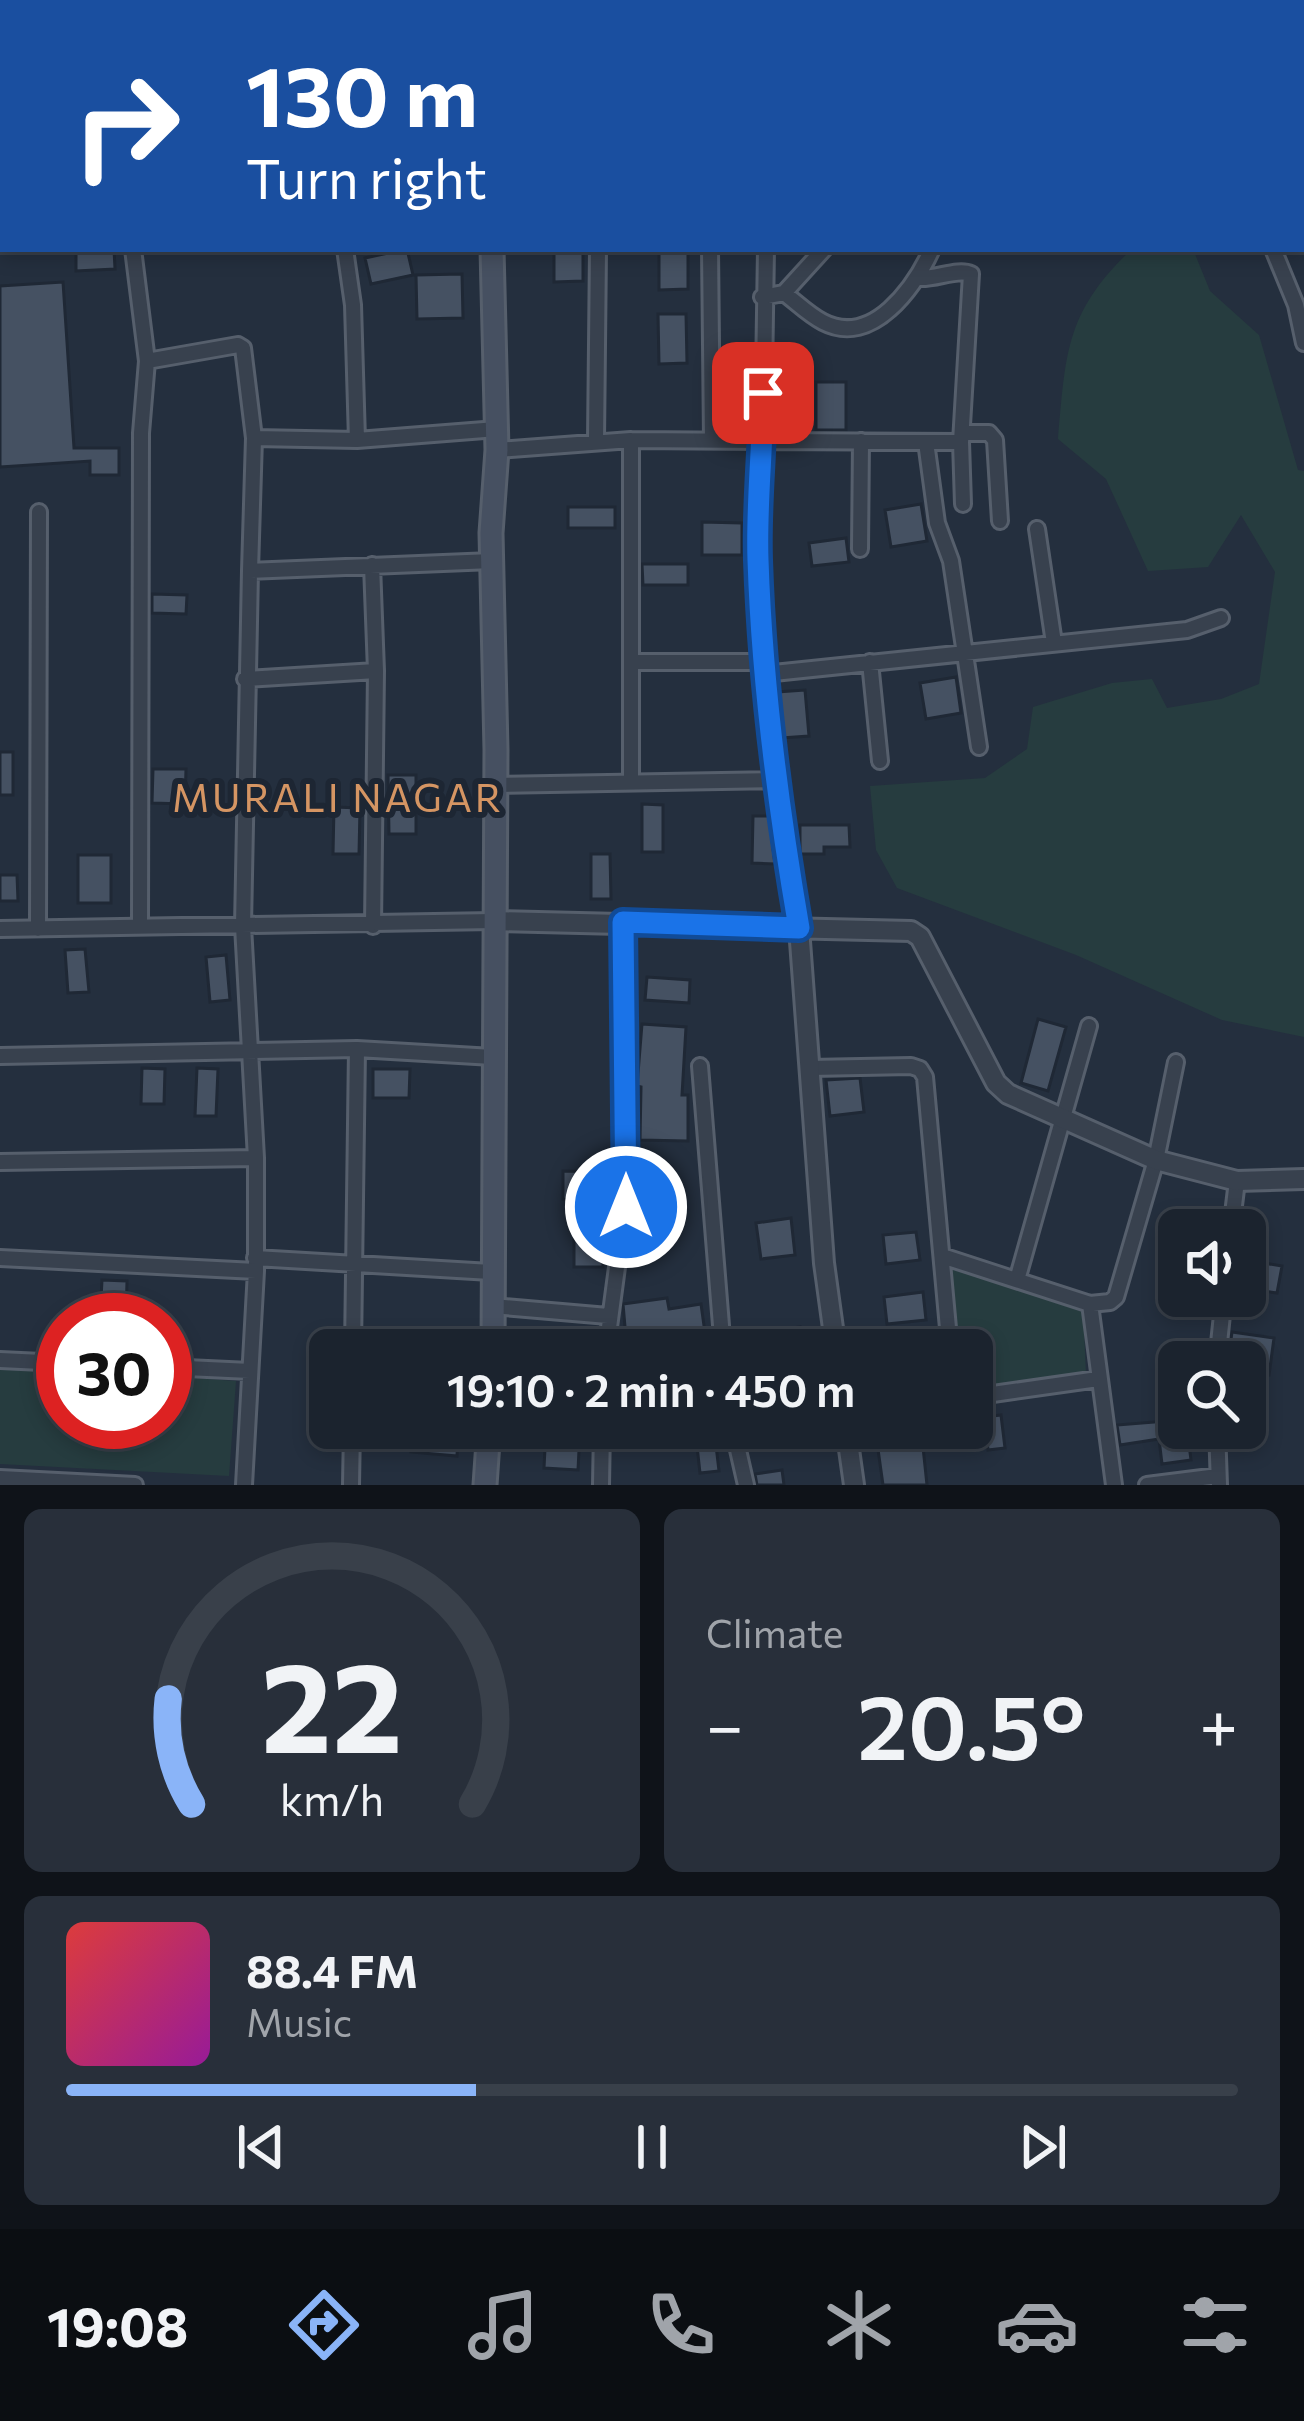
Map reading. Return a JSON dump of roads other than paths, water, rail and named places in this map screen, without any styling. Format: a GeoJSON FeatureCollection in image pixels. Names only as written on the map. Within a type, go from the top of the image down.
{"type":"FeatureCollection","features":[{"type":"Feature","properties":{"kind":"main road"},"geometry":{"type":"LineString","coordinates":[[492,252],[497,439],[492,561],[493,1329]]}},
{"type":"Feature","properties":{"kind":"main road"},"geometry":{"type":"LineString","coordinates":[[485,1485],[488,1449]]}},
{"type":"Feature","properties":{"kind":"street"},"geometry":{"type":"LineString","coordinates":[[134,252],[147,361],[141,433],[140,926]]}},
{"type":"Feature","properties":{"kind":"street"},"geometry":{"type":"LineString","coordinates":[[345,252],[353,305],[358,440]]}},
{"type":"Feature","properties":{"kind":"street"},"geometry":{"type":"LineString","coordinates":[[596,441],[598,252]]}},
{"type":"Feature","properties":{"kind":"street"},"geometry":{"type":"LineString","coordinates":[[710,252],[712,439]]}},
{"type":"Feature","properties":{"kind":"street"},"geometry":{"type":"LineString","coordinates":[[766,252],[758,554],[764,668],[799,928],[833,1329]]}},
{"type":"Feature","properties":{"kind":"street"},"geometry":{"type":"LineString","coordinates":[[762,297],[784,293],[821,252]]}},
{"type":"Feature","properties":{"kind":"street"},"geometry":{"type":"LineString","coordinates":[[784,293],[826,324],[858,327],[872,323],[920,278],[931,252]]}},
{"type":"Feature","properties":{"kind":"street"},"geometry":{"type":"LineString","coordinates":[[1274,252],[1296,305],[1304,343]]}},
{"type":"Feature","properties":{"kind":"street"},"geometry":{"type":"LineString","coordinates":[[920,278],[962,271],[971,274],[963,504]]}},
{"type":"Feature","properties":{"kind":"street"},"geometry":{"type":"LineString","coordinates":[[147,361],[238,345],[244,348],[254,438],[243,926],[256,1158],[256,1264],[244,1485]]}},
{"type":"Feature","properties":{"kind":"street"},"geometry":{"type":"LineString","coordinates":[[254,438],[926,442],[989,434],[995,440],[1000,521]]}},
{"type":"Feature","properties":{"kind":"street"},"geometry":{"type":"LineString","coordinates":[[631,440],[631,783]]}},
{"type":"Feature","properties":{"kind":"street"},"geometry":{"type":"LineString","coordinates":[[860,549],[861,442]]}},
{"type":"Feature","properties":{"kind":"street"},"geometry":{"type":"LineString","coordinates":[[926,442],[937,523],[951,562],[979,747]]}},
{"type":"Feature","properties":{"kind":"street"},"geometry":{"type":"LineString","coordinates":[[38,928],[39,512]]}},
{"type":"Feature","properties":{"kind":"street"},"geometry":{"type":"LineString","coordinates":[[1036,529],[1054,643]]}},
{"type":"Feature","properties":{"kind":"street"},"geometry":{"type":"LineString","coordinates":[[250,572],[492,561]]}},
{"type":"Feature","properties":{"kind":"street"},"geometry":{"type":"LineString","coordinates":[[372,565],[376,671],[373,926]]}},
{"type":"Feature","properties":{"kind":"street"},"geometry":{"type":"LineString","coordinates":[[632,662],[764,668],[870,662],[1187,630],[1221,618]]}},
{"type":"Feature","properties":{"kind":"street"},"geometry":{"type":"LineString","coordinates":[[870,662],[880,760]]}},
{"type":"Feature","properties":{"kind":"street"},"geometry":{"type":"LineString","coordinates":[[245,679],[376,671]]}},
{"type":"Feature","properties":{"kind":"street"},"geometry":{"type":"LineString","coordinates":[[495,785],[776,781]]}},
{"type":"Feature","properties":{"kind":"street"},"geometry":{"type":"LineString","coordinates":[[0,928],[494,921],[900,930],[920,937],[996,1082],[1021,1102],[1156,1160],[1237,1181],[1304,1179]]}},
{"type":"Feature","properties":{"kind":"street"},"geometry":{"type":"LineString","coordinates":[[607,1329],[626,1207],[623,922]]}},
{"type":"Feature","properties":{"kind":"street"},"geometry":{"type":"LineString","coordinates":[[1017,1280],[1090,1026]]}},
{"type":"Feature","properties":{"kind":"street"},"geometry":{"type":"LineString","coordinates":[[0,1056],[251,1048],[493,1057]]}},
{"type":"Feature","properties":{"kind":"street"},"geometry":{"type":"LineString","coordinates":[[353,1329],[357,1049]]}},
{"type":"Feature","properties":{"kind":"street"},"geometry":{"type":"LineString","coordinates":[[942,1256],[1090,1304],[1117,1297],[1156,1160],[1176,1062]]}},
{"type":"Feature","properties":{"kind":"street"},"geometry":{"type":"LineString","coordinates":[[700,1066],[721,1329]]}},
{"type":"Feature","properties":{"kind":"street"},"geometry":{"type":"LineString","coordinates":[[810,1068],[920,1069],[925,1077],[948,1329]]}},
{"type":"Feature","properties":{"kind":"street"},"geometry":{"type":"LineString","coordinates":[[0,1162],[256,1158]]}},
{"type":"Feature","properties":{"kind":"street"},"geometry":{"type":"LineString","coordinates":[[1234,1209],[1237,1181]]}},
{"type":"Feature","properties":{"kind":"street"},"geometry":{"type":"LineString","coordinates":[[0,1258],[354,1264],[491,1272]]}},
{"type":"Feature","properties":{"kind":"street"},"geometry":{"type":"LineString","coordinates":[[1090,1304],[1114,1485]]}},
{"type":"Feature","properties":{"kind":"street"},"geometry":{"type":"LineString","coordinates":[[492,1306],[608,1316]]}},
{"type":"Feature","properties":{"kind":"street"},"geometry":{"type":"LineString","coordinates":[[0,1360],[36,1362]]}},
{"type":"Feature","properties":{"kind":"street"},"geometry":{"type":"LineString","coordinates":[[192,1368],[250,1371]]}},
{"type":"Feature","properties":{"kind":"street"},"geometry":{"type":"LineString","coordinates":[[993,1394],[1098,1379]]}},
{"type":"Feature","properties":{"kind":"street"},"geometry":{"type":"LineString","coordinates":[[351,1485],[352,1449]]}},
{"type":"Feature","properties":{"kind":"street"},"geometry":{"type":"LineString","coordinates":[[601,1485],[602,1449]]}},
{"type":"Feature","properties":{"kind":"street"},"geometry":{"type":"LineString","coordinates":[[738,1449],[746,1485]]}},
{"type":"Feature","properties":{"kind":"street"},"geometry":{"type":"LineString","coordinates":[[849,1449],[854,1485]]}},
{"type":"Feature","properties":{"kind":"street"},"geometry":{"type":"LineString","coordinates":[[1147,1485],[1218,1480],[1217,1449]]}},
{"type":"Feature","properties":{"kind":"street"},"geometry":{"type":"LineString","coordinates":[[0,1478],[135,1485]]}},
{"type":"Feature","properties":{"kind":"district","name":"MURALI NAGAR"},"geometry":{"type":"Point","coordinates":[338,798]}}]}
